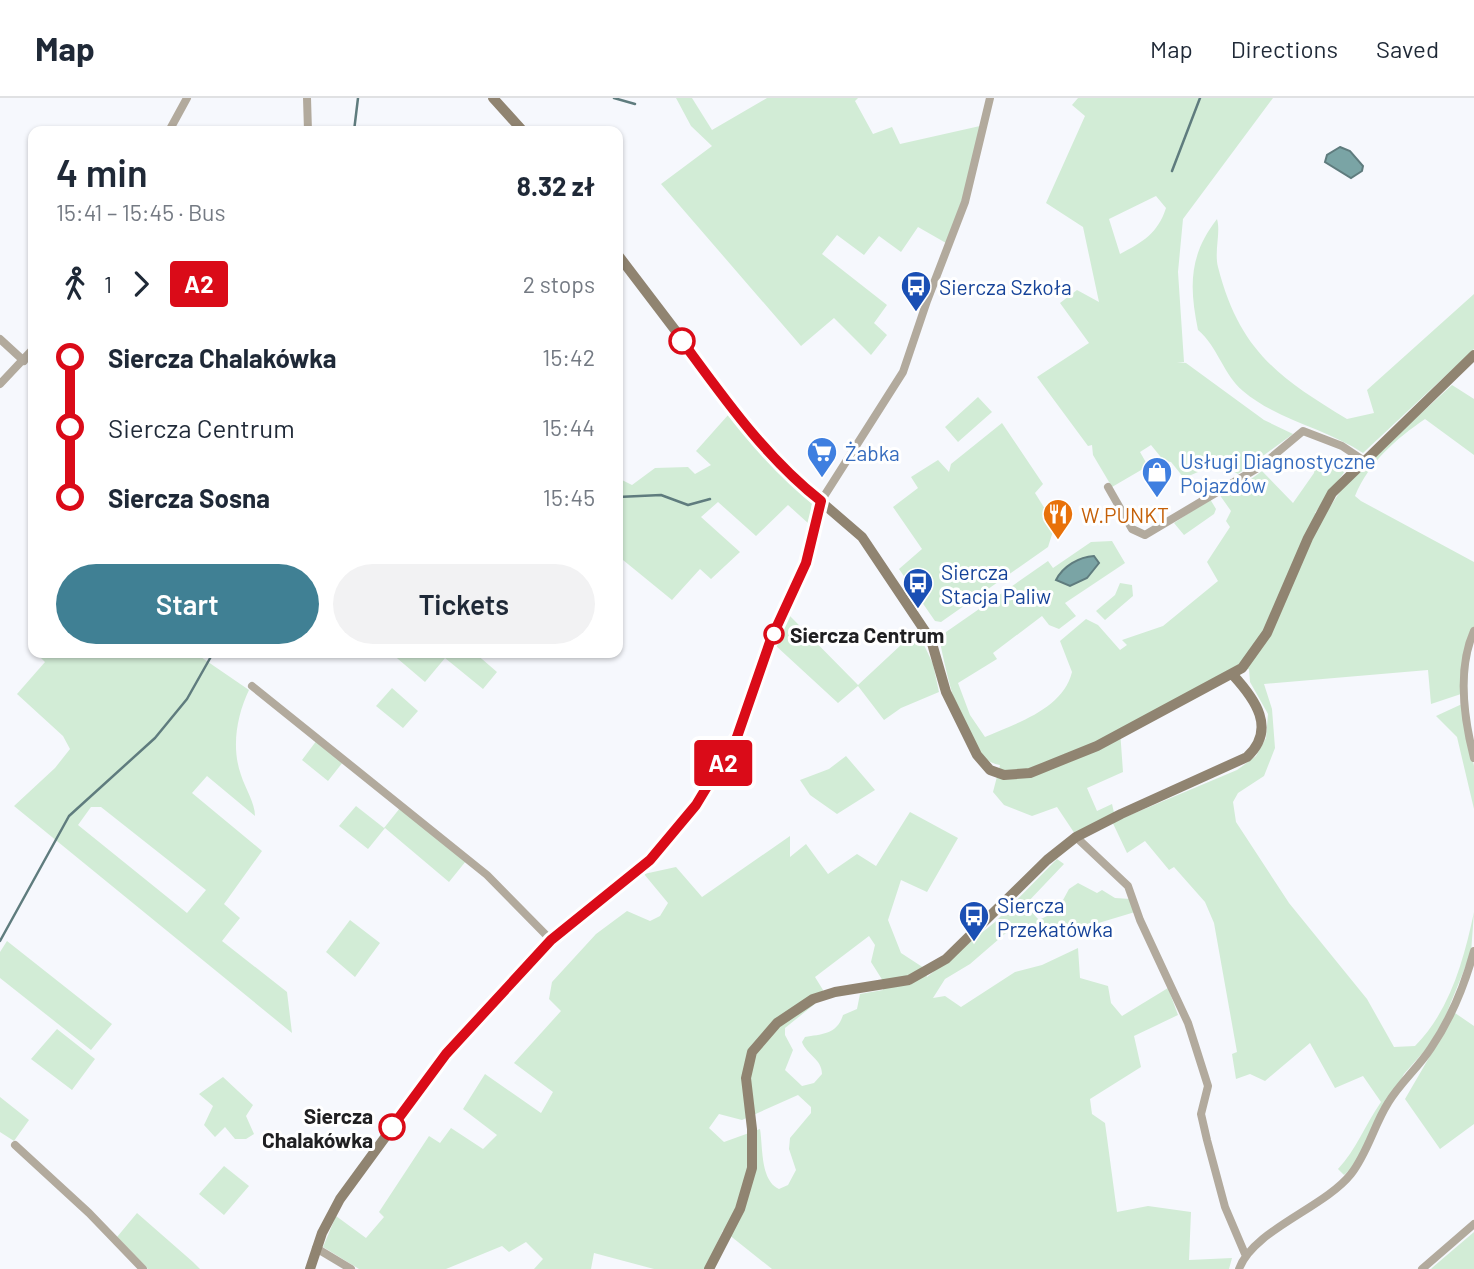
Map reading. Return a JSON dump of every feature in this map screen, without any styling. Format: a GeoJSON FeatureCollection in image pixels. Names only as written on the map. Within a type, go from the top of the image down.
{"type":"FeatureCollection","features":[{"type":"Feature","properties":{"kind":"street"},"geometry":{"type":"LineString","coordinates":[[172,126],[187,98]]}},
{"type":"Feature","properties":{"kind":"street"},"geometry":{"type":"LineString","coordinates":[[307,98],[308,126]]}},
{"type":"Feature","properties":{"kind":"street"},"geometry":{"type":"LineString","coordinates":[[493,98],[518,126]]}},
{"type":"Feature","properties":{"kind":"street"},"geometry":{"type":"LineString","coordinates":[[310,1269],[316,1248],[340,1199],[440,1061],[551,940],[574,919],[634,874],[664,845],[696,805],[730,752],[771,639],[806,563],[821,501],[872,426],[904,372],[927,301],[965,202],[990,98]]}},
{"type":"Feature","properties":{"kind":"street"},"geometry":{"type":"LineString","coordinates":[[623,262],[739,417],[781,466],[862,537],[931,639],[946,692],[964,729],[977,755],[998,774],[1017,776],[1031,773],[1097,746],[1186,696],[1233,675],[1251,657],[1267,633],[1326,503],[1363,460],[1474,355]]}},
{"type":"Feature","properties":{"kind":"street"},"geometry":{"type":"LineString","coordinates":[[0,339],[24,360]]}},
{"type":"Feature","properties":{"kind":"street"},"geometry":{"type":"LineString","coordinates":[[0,384],[28,355]]}},
{"type":"Feature","properties":{"kind":"street"},"geometry":{"type":"LineString","coordinates":[[1108,487],[1132,529],[1145,535],[1261,466],[1303,431],[1342,446],[1363,460]]}},
{"type":"Feature","properties":{"kind":"street"},"geometry":{"type":"LineString","coordinates":[[1474,631],[1466,663],[1464,698],[1474,758]]}},
{"type":"Feature","properties":{"kind":"street"},"geometry":{"type":"LineString","coordinates":[[709,1269],[746,1193],[752,1167],[747,1063],[763,1038],[793,1011],[824,995],[909,980],[927,972],[946,959],[1052,855],[1076,837],[1121,814],[1224,770],[1252,753],[1261,736],[1262,718],[1252,695],[1233,675]]}},
{"type":"Feature","properties":{"kind":"street"},"geometry":{"type":"LineString","coordinates":[[252,686],[486,875],[551,940]]}},
{"type":"Feature","properties":{"kind":"street"},"geometry":{"type":"LineString","coordinates":[[730,752],[751,752],[738,734]]}},
{"type":"Feature","properties":{"kind":"street"},"geometry":{"type":"LineString","coordinates":[[1076,837],[1128,886],[1140,920],[1188,1023],[1208,1086],[1201,1114],[1207,1140],[1225,1207],[1245,1254]]}},
{"type":"Feature","properties":{"kind":"street"},"geometry":{"type":"LineString","coordinates":[[1239,1269],[1245,1254],[1350,1175],[1372,1138],[1386,1105],[1431,1049],[1461,992],[1474,951]]}},
{"type":"Feature","properties":{"kind":"street"},"geometry":{"type":"LineString","coordinates":[[15,1145],[89,1213],[143,1269]]}},
{"type":"Feature","properties":{"kind":"street"},"geometry":{"type":"LineString","coordinates":[[1422,1269],[1474,1224]]}},
{"type":"Feature","properties":{"kind":"street"},"geometry":{"type":"LineString","coordinates":[[316,1248],[351,1269]]}},
{"type":"Feature","properties":{"kind":"green space"},"geometry":{"type":"Polygon","coordinates":[[[676,98],[692,98],[712,130],[767,98],[858,98],[855,101],[873,134],[892,127],[900,144],[980,126],[970,178],[946,243],[918,227],[901,252],[879,236],[864,255],[837,235],[822,254],[887,305],[874,323],[887,335],[871,355],[834,318],[801,346],[661,184],[712,146],[691,126],[676,98]]]}},
{"type":"Feature","properties":{"kind":"green space"},"geometry":{"type":"Polygon","coordinates":[[[1078,98],[1273,98],[1183,219],[1178,272],[1184,362],[1177,362],[1186,363],[1264,420],[1293,434],[1238,474],[1219,463],[1184,478],[1171,462],[1164,461],[1151,445],[1140,452],[1148,466],[1112,487],[1093,455],[1092,445],[1088,446],[1037,377],[1089,343],[1060,303],[1077,290],[1099,302],[1083,227],[1046,203],[1085,116],[1072,105],[1078,98]],[[1156,196],[1109,219],[1120,254],[1149,236],[1159,224],[1166,208],[1156,196]]]}},
{"type":"Feature","properties":{"kind":"green space"},"geometry":{"type":"Polygon","coordinates":[[[1217,219],[1218,267],[1237,319],[1250,340],[1281,374],[1347,419],[1374,413],[1367,390],[1474,294],[1474,349],[1363,453],[1286,417],[1243,391],[1230,377],[1211,344],[1198,330],[1193,299],[1196,258],[1217,219]]]}},
{"type":"Feature","properties":{"kind":"green space"},"geometry":{"type":"Polygon","coordinates":[[[1452,385],[1474,399],[1474,455],[1425,419],[1384,452],[1368,472],[1355,496],[1474,562],[1474,627],[1463,658],[1461,694],[1431,704],[1428,670],[1264,684],[1272,709],[1275,748],[1264,776],[1238,793],[1233,802],[1236,822],[1289,903],[1367,999],[1394,1047],[1415,1046],[1438,1017],[1454,984],[1474,912],[1471,953],[1443,1022],[1427,1048],[1404,1074],[1353,1167],[1344,1175],[1338,1169],[1381,1102],[1363,1076],[1335,1088],[1310,1043],[1265,1081],[1250,1074],[1236,1079],[1232,1054],[1237,1052],[1214,923],[1205,902],[1174,867],[1169,870],[1145,841],[1127,853],[1109,815],[1075,834],[1057,807],[1032,816],[1004,805],[993,792],[1000,765],[987,760],[967,732],[952,693],[940,642],[946,632],[1048,561],[1053,568],[1091,542],[1112,541],[1125,563],[1065,603],[1076,616],[1059,629],[1049,625],[1042,616],[993,653],[997,659],[958,683],[970,715],[985,737],[1037,713],[1059,696],[1072,672],[1060,641],[1086,619],[1098,625],[1120,650],[1127,645],[1122,640],[1163,626],[1218,581],[1207,562],[1230,527],[1226,521],[1231,511],[1219,494],[1247,482],[1262,471],[1293,503],[1314,473],[1316,462],[1321,467],[1336,456],[1350,464],[1315,513],[1323,517],[1348,480],[1452,385]],[[1249,669],[1215,678],[1120,730],[1123,772],[1087,788],[1097,811],[1112,804],[1116,821],[1237,770],[1256,756],[1266,738],[1268,714],[1250,682],[1249,669]]]}},
{"type":"Feature","properties":{"kind":"green space"},"geometry":{"type":"Polygon","coordinates":[[[978,397],[992,412],[958,442],[945,427],[978,397]]]}},
{"type":"Feature","properties":{"kind":"green space"},"geometry":{"type":"Polygon","coordinates":[[[729,414],[771,464],[812,503],[809,524],[788,505],[756,536],[718,502],[701,517],[740,552],[711,579],[700,569],[672,600],[623,560],[623,480],[632,485],[655,468],[688,467],[695,474],[711,465],[696,451],[729,414]]]}},
{"type":"Feature","properties":{"kind":"green space"},"geometry":{"type":"Polygon","coordinates":[[[1002,423],[1043,484],[1035,493],[1055,525],[1048,547],[941,622],[935,621],[899,569],[922,549],[893,507],[918,488],[911,477],[938,460],[949,472],[951,464],[1002,423]]]}},
{"type":"Feature","properties":{"kind":"green space"},"geometry":{"type":"Polygon","coordinates":[[[1210,499],[1216,509],[1214,514],[1184,535],[1174,523],[1210,499]]]}},
{"type":"Feature","properties":{"kind":"green space"},"geometry":{"type":"Polygon","coordinates":[[[1120,583],[1132,585],[1133,596],[1105,620],[1096,611],[1115,595],[1120,583]]]}},
{"type":"Feature","properties":{"kind":"green space"},"geometry":{"type":"Polygon","coordinates":[[[789,615],[858,685],[917,630],[933,664],[939,692],[901,708],[884,720],[858,686],[838,703],[775,645],[789,615]]]}},
{"type":"Feature","properties":{"kind":"green space"},"geometry":{"type":"Polygon","coordinates":[[[41,658],[202,658],[249,690],[241,710],[236,753],[255,816],[207,776],[192,793],[262,851],[224,904],[240,918],[222,941],[287,992],[292,1033],[14,806],[55,768],[70,749],[63,736],[17,694],[45,662],[41,658]],[[91,807],[78,825],[187,913],[206,890],[101,807],[91,807]]]}},
{"type":"Feature","properties":{"kind":"green space"},"geometry":{"type":"Polygon","coordinates":[[[397,658],[445,658],[425,682],[397,658]]]}},
{"type":"Feature","properties":{"kind":"green space"},"geometry":{"type":"Polygon","coordinates":[[[445,658],[481,658],[497,672],[483,689],[445,658]]]}},
{"type":"Feature","properties":{"kind":"green space"},"geometry":{"type":"Polygon","coordinates":[[[392,688],[418,711],[403,728],[376,706],[392,688]]]}},
{"type":"Feature","properties":{"kind":"green space"},"geometry":{"type":"Polygon","coordinates":[[[1462,704],[1474,766],[1474,809],[1457,737],[1436,716],[1462,704]]]}},
{"type":"Feature","properties":{"kind":"green space"},"geometry":{"type":"Polygon","coordinates":[[[317,740],[343,762],[328,781],[302,760],[317,740]]]}},
{"type":"Feature","properties":{"kind":"green space"},"geometry":{"type":"Polygon","coordinates":[[[846,756],[875,790],[837,814],[810,795],[800,780],[829,769],[846,756]]]}},
{"type":"Feature","properties":{"kind":"green space"},"geometry":{"type":"Polygon","coordinates":[[[356,806],[384,828],[400,808],[466,861],[449,882],[385,828],[368,849],[339,826],[356,806]]]}},
{"type":"Feature","properties":{"kind":"green space"},"geometry":{"type":"Polygon","coordinates":[[[910,812],[958,838],[927,892],[901,880],[888,920],[901,953],[924,968],[927,977],[995,922],[1057,859],[1064,864],[1025,905],[1039,920],[1057,911],[1069,889],[1078,883],[1097,893],[1102,890],[1115,898],[1131,899],[1135,912],[1052,937],[1032,926],[1014,926],[970,964],[945,979],[933,998],[945,996],[961,1007],[1015,972],[1042,965],[1078,948],[1080,978],[1108,986],[1111,1003],[1122,1016],[1168,988],[1178,1015],[1134,1036],[1141,1067],[1090,1099],[1092,1114],[1105,1123],[1117,1212],[1148,1206],[1191,1212],[1189,1260],[1232,1258],[1229,1269],[772,1269],[723,1230],[705,1269],[654,1269],[594,1253],[591,1269],[534,1269],[543,1259],[526,1242],[509,1252],[502,1246],[446,1269],[359,1269],[323,1247],[336,1216],[366,1238],[384,1217],[379,1212],[429,1136],[440,1143],[451,1128],[483,1149],[497,1135],[463,1109],[485,1074],[541,1113],[553,1092],[514,1063],[561,1011],[549,999],[552,982],[596,934],[627,911],[650,921],[660,916],[668,903],[644,874],[676,867],[702,897],[790,836],[790,857],[806,844],[828,874],[857,854],[876,866],[910,812]],[[869,936],[815,977],[823,990],[821,999],[785,1028],[785,1035],[793,1050],[785,1070],[802,1086],[814,1083],[822,1074],[817,1060],[802,1042],[805,1037],[833,1030],[843,1015],[857,1009],[860,994],[883,990],[883,981],[871,962],[875,945],[869,936]],[[798,1095],[742,1120],[719,1114],[709,1128],[724,1142],[760,1129],[765,1171],[773,1185],[779,1189],[788,1185],[796,1170],[789,1149],[790,1138],[811,1113],[811,1107],[798,1095]]]}},
{"type":"Feature","properties":{"kind":"green space"},"geometry":{"type":"Polygon","coordinates":[[[350,920],[380,943],[355,977],[326,952],[350,920]]]}},
{"type":"Feature","properties":{"kind":"green space"},"geometry":{"type":"Polygon","coordinates":[[[7,941],[112,1024],[91,1050],[0,978],[0,952],[7,941]]]}},
{"type":"Feature","properties":{"kind":"green space"},"geometry":{"type":"Polygon","coordinates":[[[1455,1013],[1474,1026],[1474,1124],[1440,1149],[1405,1099],[1455,1013]]]}},
{"type":"Feature","properties":{"kind":"green space"},"geometry":{"type":"Polygon","coordinates":[[[57,1029],[95,1059],[72,1090],[31,1059],[57,1029]]]}},
{"type":"Feature","properties":{"kind":"green space"},"geometry":{"type":"Polygon","coordinates":[[[223,1077],[253,1105],[246,1116],[254,1134],[246,1139],[235,1139],[225,1127],[215,1137],[204,1125],[213,1106],[199,1094],[223,1077]]]}},
{"type":"Feature","properties":{"kind":"green space"},"geometry":{"type":"Polygon","coordinates":[[[0,1097],[29,1120],[14,1141],[0,1132],[0,1097]]]}},
{"type":"Feature","properties":{"kind":"green space"},"geometry":{"type":"Polygon","coordinates":[[[224,1166],[249,1186],[224,1215],[199,1194],[224,1166]]]}},
{"type":"Feature","properties":{"kind":"green space"},"geometry":{"type":"Polygon","coordinates":[[[137,1213],[200,1269],[148,1269],[117,1237],[137,1213]]]}},
{"type":"Feature","properties":{"kind":"green space"},"geometry":{"type":"Polygon","coordinates":[[[1474,1232],[1474,1269],[1431,1269],[1433,1267],[1474,1232]]]}},
{"type":"Feature","properties":{"kind":"water"},"geometry":{"type":"Polygon","coordinates":[[[1340,147],[1350,151],[1363,166],[1362,171],[1351,178],[1325,162],[1327,155],[1340,147]]]}},
{"type":"Feature","properties":{"kind":"water"},"geometry":{"type":"Polygon","coordinates":[[[1094,556],[1099,563],[1087,578],[1070,586],[1056,580],[1072,563],[1094,556]]]}},
{"type":"Feature","properties":{"kind":"waterway"},"geometry":{"type":"LineString","coordinates":[[355,126],[358,98]]}},
{"type":"Feature","properties":{"kind":"waterway"},"geometry":{"type":"LineString","coordinates":[[614,98],[635,104]]}},
{"type":"Feature","properties":{"kind":"waterway"},"geometry":{"type":"LineString","coordinates":[[1172,171],[1200,98]]}},
{"type":"Feature","properties":{"kind":"waterway"},"geometry":{"type":"LineString","coordinates":[[623,497],[661,495],[688,505],[710,499]]}},
{"type":"Feature","properties":{"kind":"waterway"},"geometry":{"type":"LineString","coordinates":[[0,941],[69,816],[155,738],[187,699],[210,658]]}},
{"type":"Feature","properties":{"kind":"bus line","name":"A2"},"geometry":{"type":"LineString","coordinates":[[392,1127],[446,1054],[551,940],[650,860],[696,805],[735,742],[771,639],[806,563],[821,501],[781,466],[726,401],[682,341]]}},
{"type":"Feature","properties":{"kind":"place","name":"Siercza Szkoła"},"geometry":{"type":"Point","coordinates":[916,313]}},
{"type":"Feature","properties":{"kind":"place","name":"Żabka"},"geometry":{"type":"Point","coordinates":[822,479]}},
{"type":"Feature","properties":{"kind":"place","name":"Usługi Diagnostyczne Pojazdów"},"geometry":{"type":"Point","coordinates":[1157,499]}},
{"type":"Feature","properties":{"kind":"place","name":"W.PUNKT"},"geometry":{"type":"Point","coordinates":[1058,541]}},
{"type":"Feature","properties":{"kind":"place","name":"Siercza Stacja Paliw"},"geometry":{"type":"Point","coordinates":[918,610]}},
{"type":"Feature","properties":{"kind":"place","name":"Siercza Centrum"},"geometry":{"type":"Point","coordinates":[774,634]}},
{"type":"Feature","properties":{"kind":"place","name":"Siercza Przekatówka"},"geometry":{"type":"Point","coordinates":[974,943]}},
{"type":"Feature","properties":{"kind":"place","name":"Siercza Chalakówka"},"geometry":{"type":"Point","coordinates":[392,1127]}}]}
